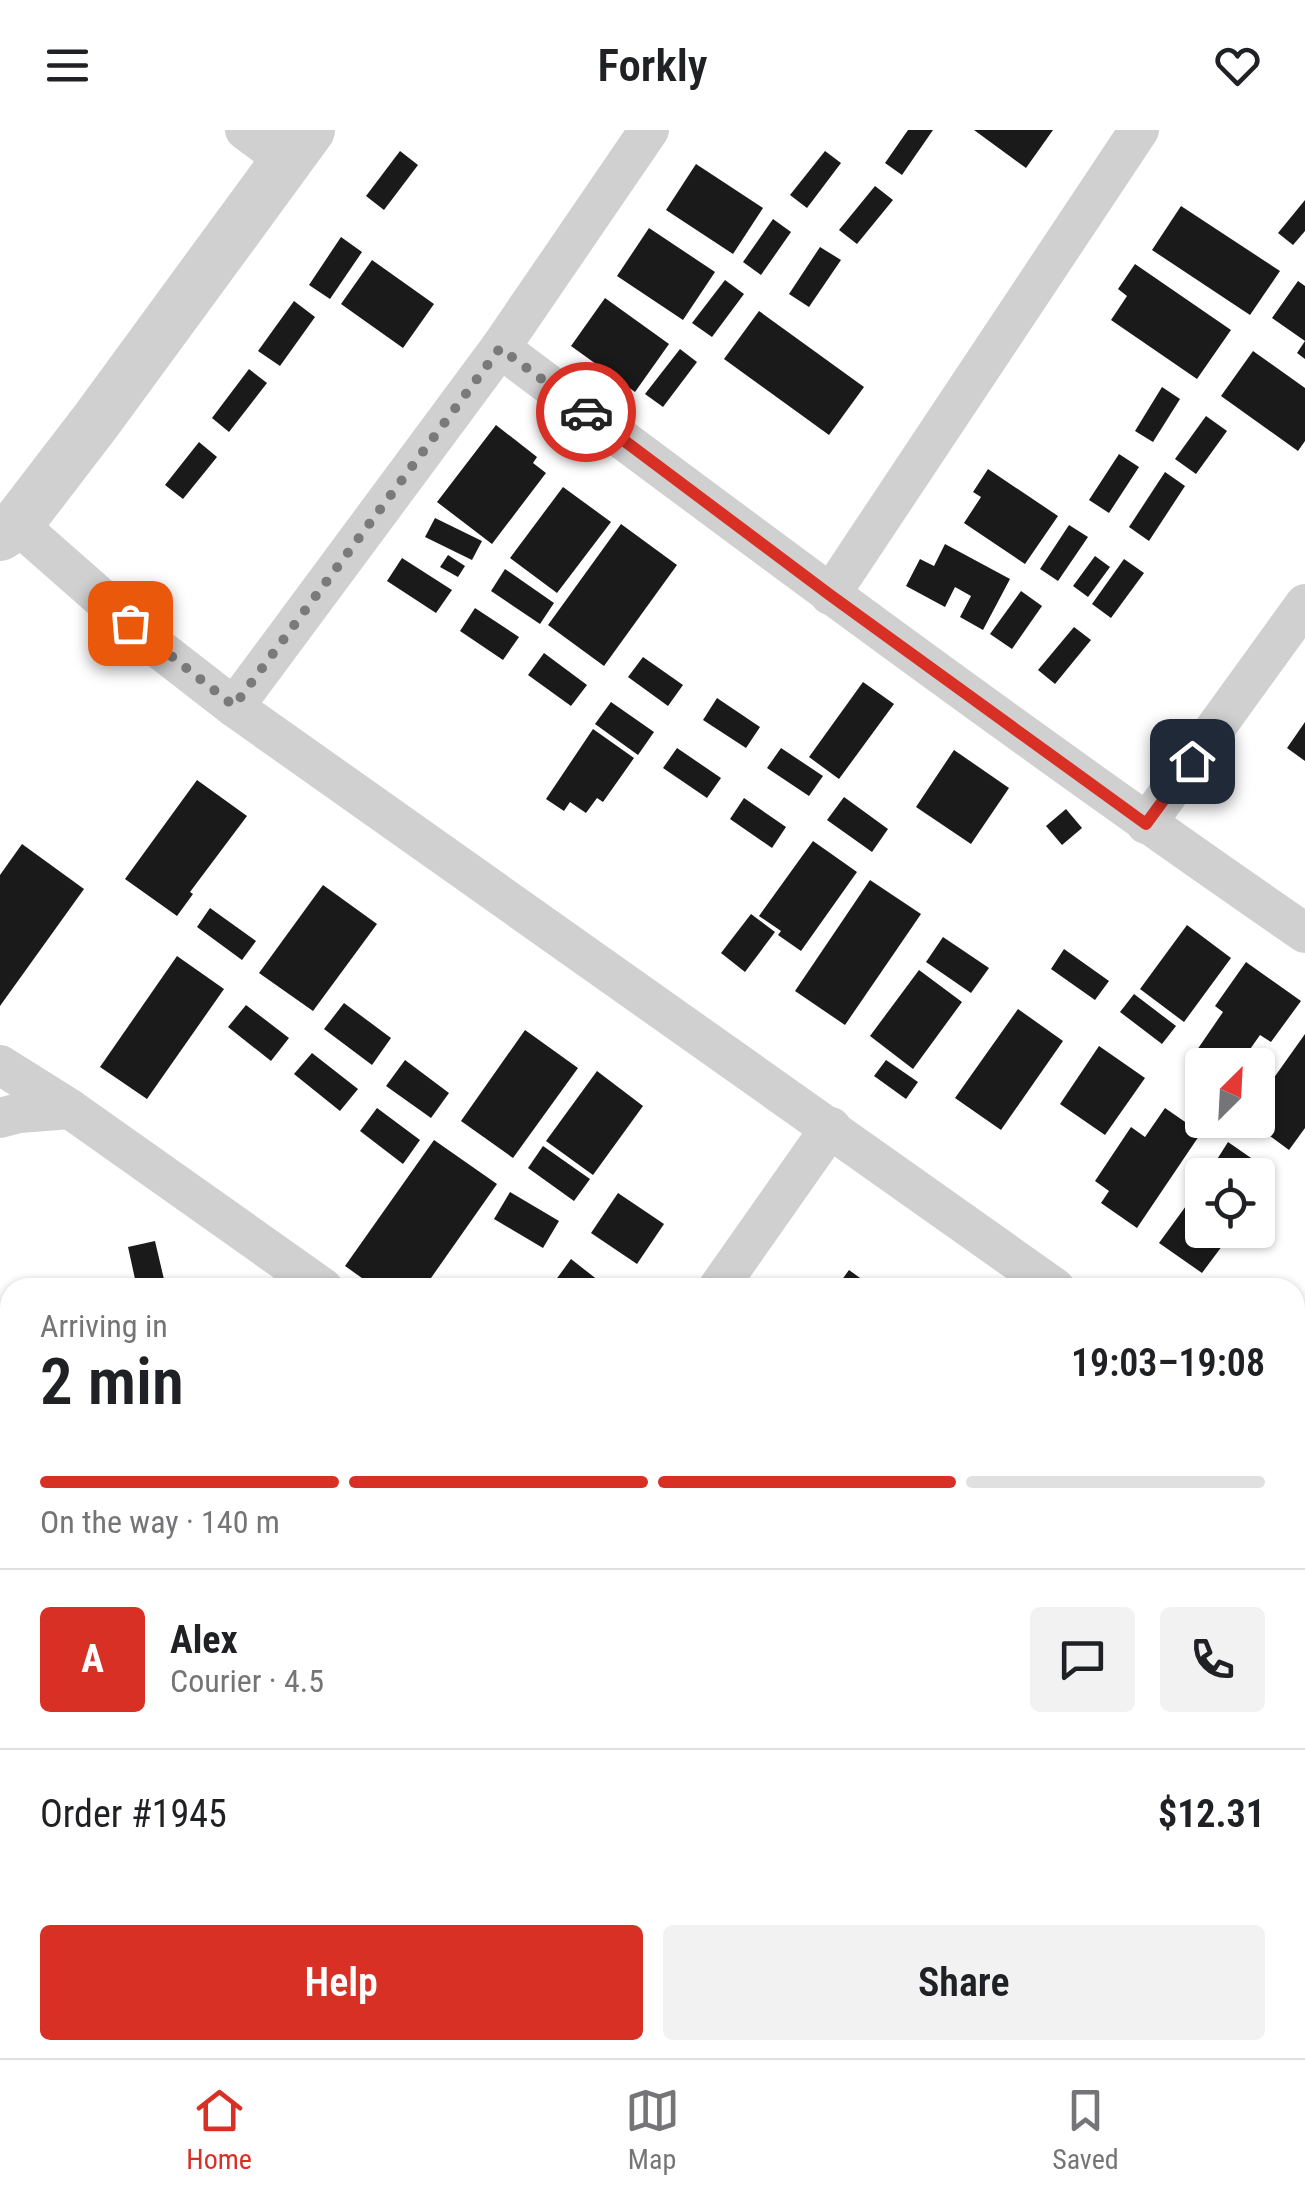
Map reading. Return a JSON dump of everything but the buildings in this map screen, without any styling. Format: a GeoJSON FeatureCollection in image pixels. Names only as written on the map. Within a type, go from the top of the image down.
{"type":"FeatureCollection","features":[{"type":"Feature","properties":{"kind":"street"},"geometry":{"type":"LineString","coordinates":[[245,130],[298,146],[8,529],[234,706],[1041,1278]]}},
{"type":"Feature","properties":{"kind":"street"},"geometry":{"type":"LineString","coordinates":[[234,706],[500,348],[649,130]]}},
{"type":"Feature","properties":{"kind":"street"},"geometry":{"type":"LineString","coordinates":[[830,595],[1139,130]]}},
{"type":"Feature","properties":{"kind":"street"},"geometry":{"type":"LineString","coordinates":[[500,348],[830,595],[1146,824],[1305,933]]}},
{"type":"Feature","properties":{"kind":"street"},"geometry":{"type":"LineString","coordinates":[[1146,824],[1305,604]]}},
{"type":"Feature","properties":{"kind":"street"},"geometry":{"type":"LineString","coordinates":[[0,1065],[70,1109],[309,1278]]}},
{"type":"Feature","properties":{"kind":"street"},"geometry":{"type":"LineString","coordinates":[[0,1118],[70,1109]]}},
{"type":"Feature","properties":{"kind":"street"},"geometry":{"type":"LineString","coordinates":[[725,1278],[831,1127]]}},
{"type":"Feature","properties":{"kind":"way so far"},"geometry":{"type":"LineString","coordinates":[[130,623],[234,706],[500,348],[586,412]]}},
{"type":"Feature","properties":{"kind":"route"},"geometry":{"type":"LineString","coordinates":[[586,412],[1146,824],[1192,761]]}}]}
